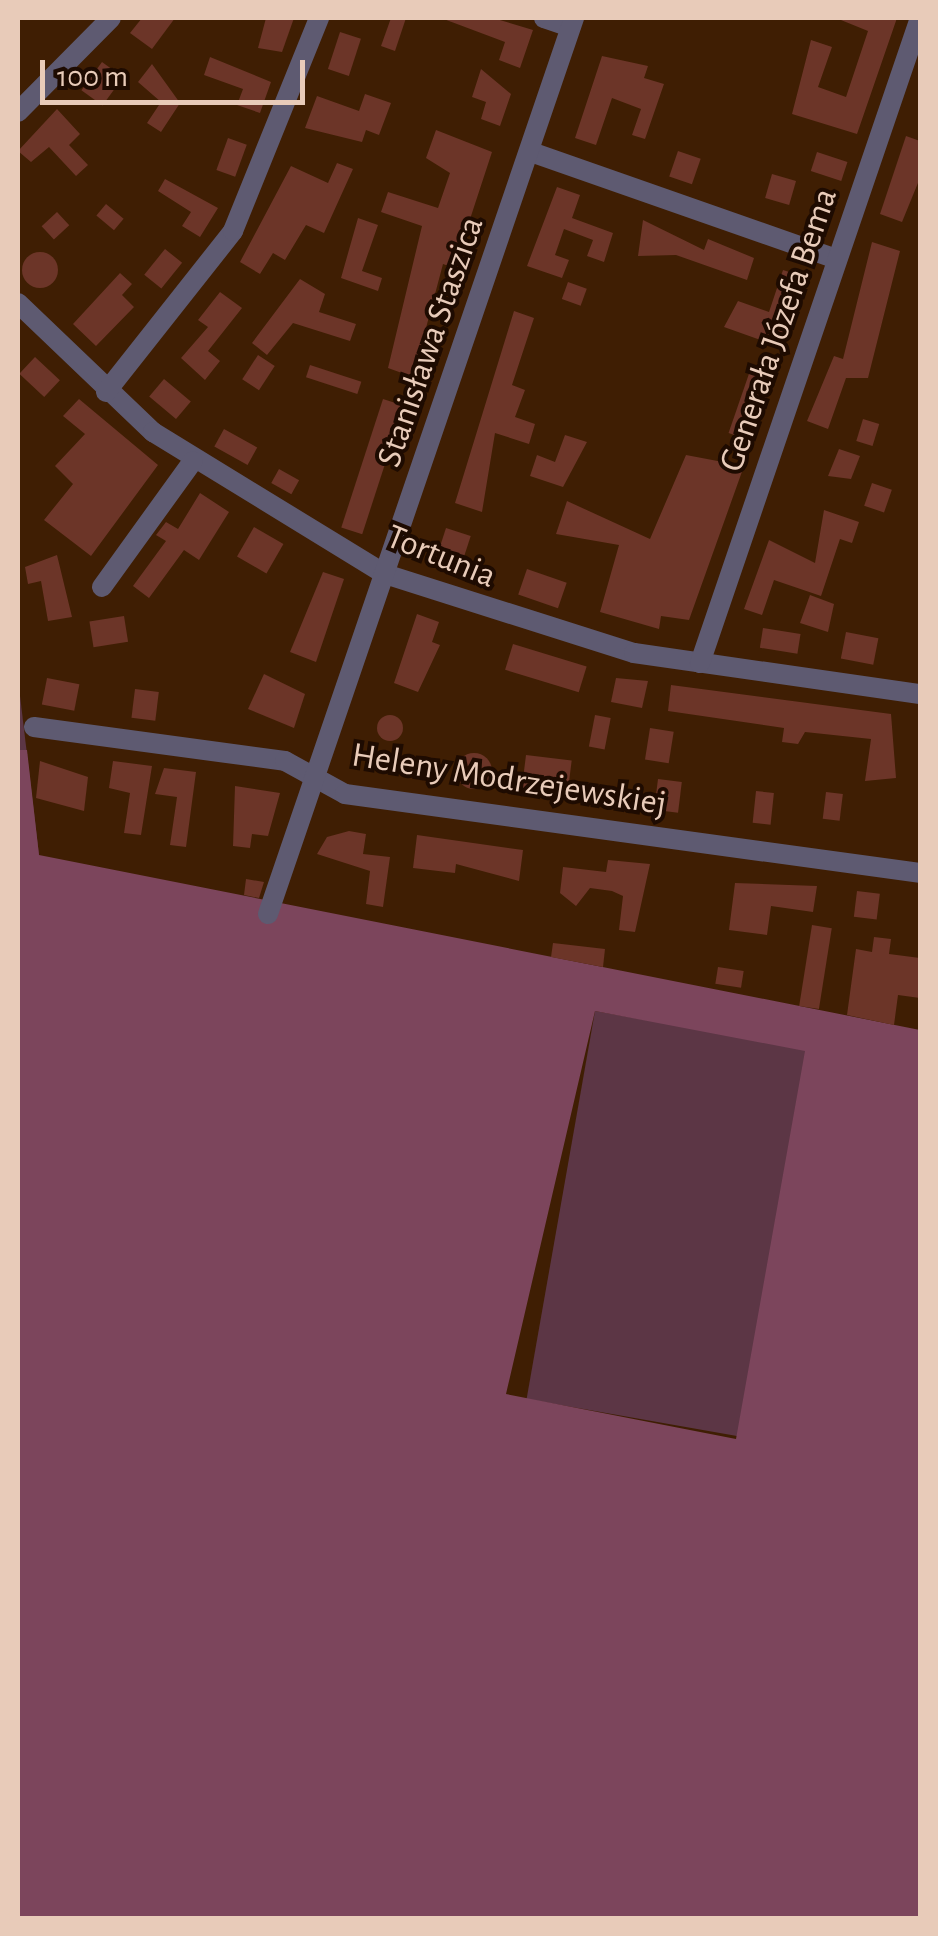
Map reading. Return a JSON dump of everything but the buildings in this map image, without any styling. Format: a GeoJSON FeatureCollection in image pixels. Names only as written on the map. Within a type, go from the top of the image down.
{"type":"FeatureCollection","features":[{"type":"Feature","properties":{"kind":"street"},"geometry":{"type":"LineString","coordinates":[[18,112],[111,18]]}},
{"type":"Feature","properties":{"kind":"street"},"geometry":{"type":"LineString","coordinates":[[106,392],[238,220],[319,18]]}},
{"type":"Feature","properties":{"kind":"street"},"geometry":{"type":"LineString","coordinates":[[544,18],[572,22]]}},
{"type":"Feature","properties":{"kind":"street","name":"Generała Józefa Bema"},"geometry":{"type":"LineString","coordinates":[[700,664],[920,18]]}},
{"type":"Feature","properties":{"kind":"street","name":"Stanisława Staszica"},"geometry":{"type":"LineString","coordinates":[[268,914],[531,152],[572,22]]}},
{"type":"Feature","properties":{"kind":"street"},"geometry":{"type":"LineString","coordinates":[[531,152],[837,259]]}},
{"type":"Feature","properties":{"kind":"street","name":"Tortunia"},"geometry":{"type":"LineString","coordinates":[[18,303],[106,392],[192,462],[385,574],[557,634],[700,664],[920,694]]}},
{"type":"Feature","properties":{"kind":"street"},"geometry":{"type":"LineString","coordinates":[[102,587],[192,462]]}},
{"type":"Feature","properties":{"kind":"street","name":"Heleny Modrzejewskiej"},"geometry":{"type":"LineString","coordinates":[[34,727],[285,762],[345,794],[920,873]]}},
{"type":"Feature","properties":{"kind":"shaded area"},"geometry":{"type":"Polygon","coordinates":[[[18,679],[39,855],[18,953],[18,679]]]}},
{"type":"Feature","properties":{"kind":"shaded area"},"geometry":{"type":"Polygon","coordinates":[[[18,750],[27,750],[39,855],[920,1030],[920,1918],[18,1918],[18,750]],[[595,1011],[506,1394],[736,1439],[805,1051],[595,1011]]]}},
{"type":"Feature","properties":{"kind":"shaded area"},"geometry":{"type":"Polygon","coordinates":[[[595,1011],[807,1048],[738,1436],[527,1399],[595,1011]]]}}]}
